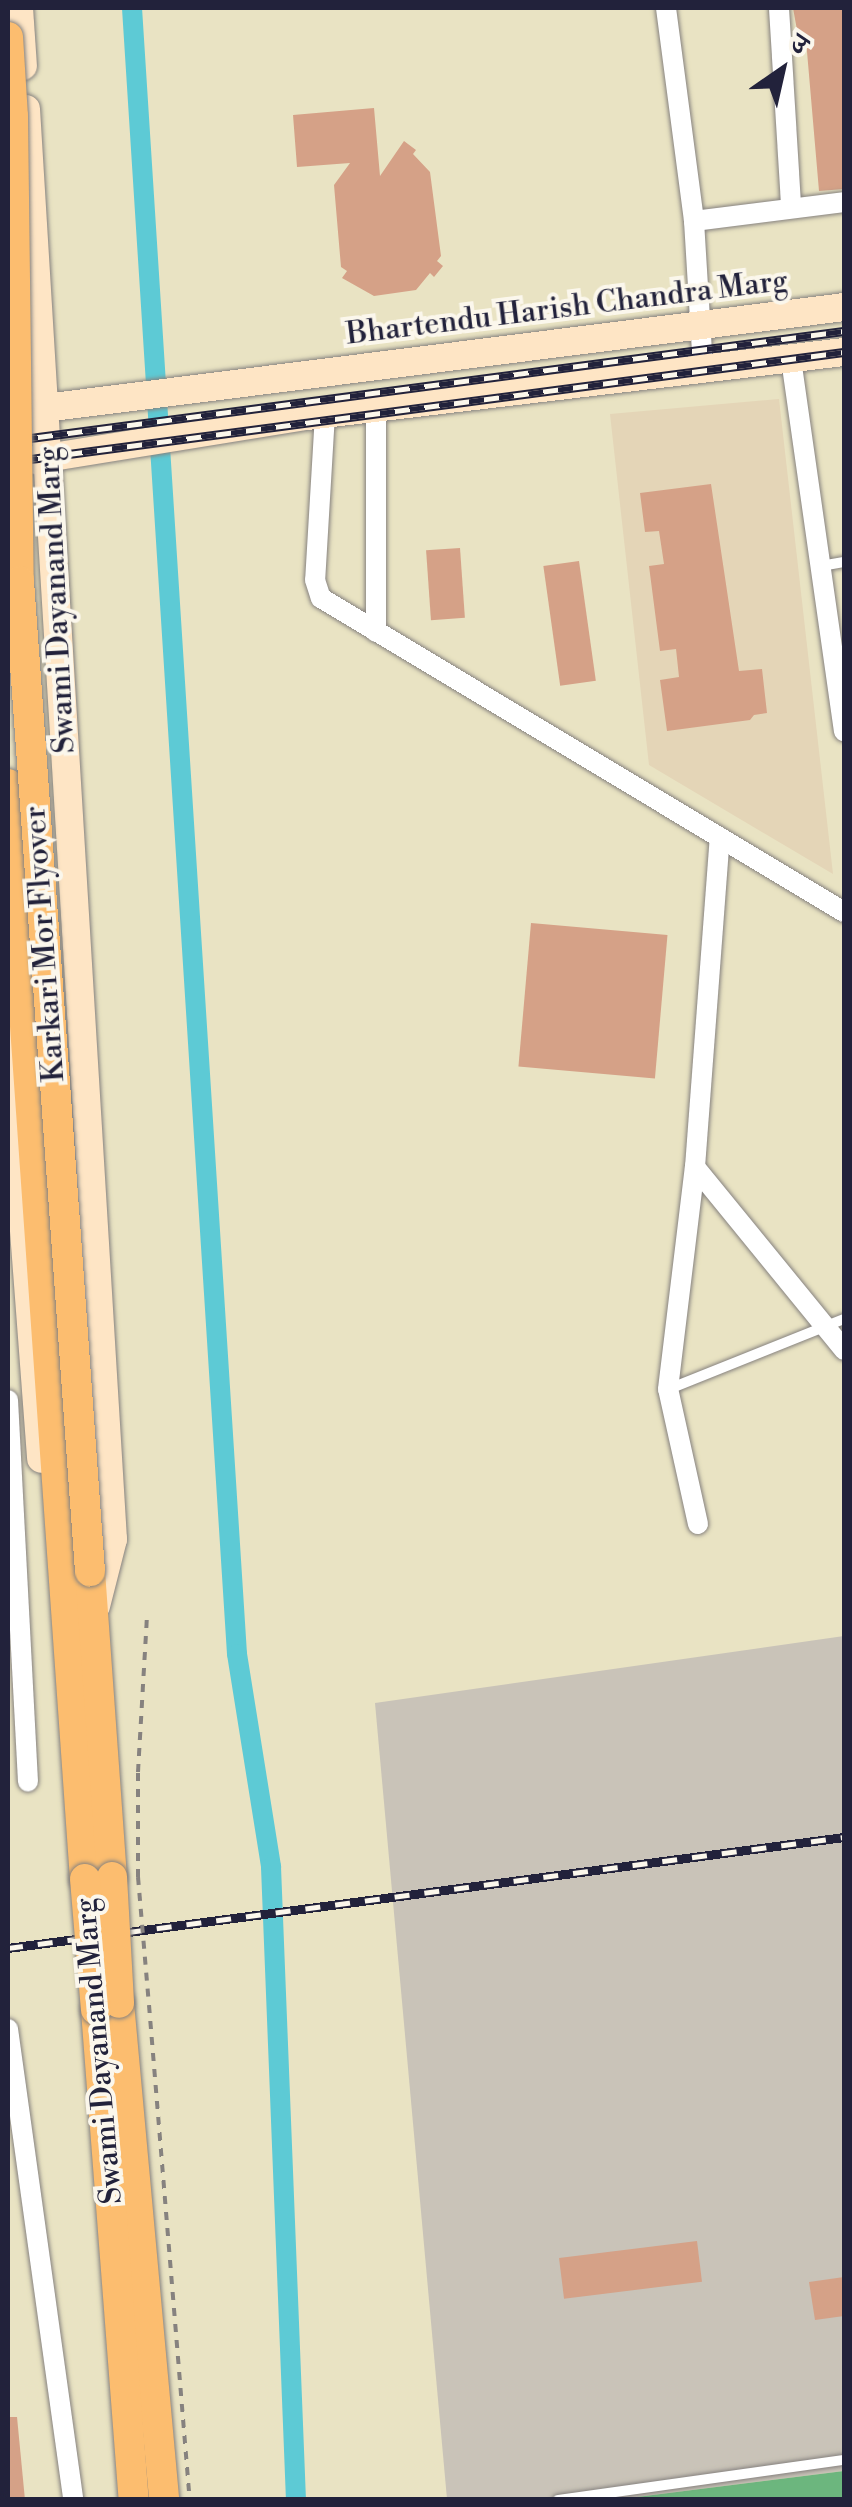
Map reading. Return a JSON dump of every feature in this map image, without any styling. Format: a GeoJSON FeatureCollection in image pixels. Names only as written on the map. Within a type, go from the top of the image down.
{"type":"FeatureCollection","features":[{"type":"Feature","properties":{"kind":"main road","name":"Swami Dayanand Marg"},"geometry":{"type":"LineString","coordinates":[[19,8],[20,200],[46,409],[113,1540],[80,1606],[112,1878],[164,2500]]}},
{"type":"Feature","properties":{"kind":"main road","name":"Karkari Mor Flyover"},"geometry":{"type":"LineString","coordinates":[[8,37],[14,116],[18,580],[77,1568]]}},
{"type":"Feature","properties":{"kind":"main road","name":"Bhartendu Harish Chandra Marg"},"geometry":{"type":"LineString","coordinates":[[46,409],[298,374],[844,308]]}},
{"type":"Feature","properties":{"kind":"main road"},"geometry":{"type":"LineString","coordinates":[[8,462],[49,459],[316,415],[844,352]]}},
{"type":"Feature","properties":{"kind":"main road"},"geometry":{"type":"LineString","coordinates":[[8,412],[46,409]]}},
{"type":"Feature","properties":{"kind":"main road","name":"Karkari Mor Flyover"},"geometry":{"type":"LineString","coordinates":[[8,784],[80,1606]]}},
{"type":"Feature","properties":{"kind":"main road"},"geometry":{"type":"LineString","coordinates":[[8,1018],[51,1568],[80,1606]]}},
{"type":"Feature","properties":{"kind":"main road","name":"Swami Dayanand Marg"},"geometry":{"type":"LineString","coordinates":[[122,2006],[134,2500]]}},
{"type":"Feature","properties":{"kind":"street"},"geometry":{"type":"LineString","coordinates":[[666,8],[694,220],[698,325],[704,368]]}},
{"type":"Feature","properties":{"kind":"street"},"geometry":{"type":"LineString","coordinates":[[779,8],[791,206]]}},
{"type":"Feature","properties":{"kind":"street"},"geometry":{"type":"LineString","coordinates":[[694,220],[844,202]]}},
{"type":"Feature","properties":{"kind":"street"},"geometry":{"type":"LineString","coordinates":[[790,359],[844,731]]}},
{"type":"Feature","properties":{"kind":"street"},"geometry":{"type":"LineString","coordinates":[[376,408],[376,632]]}},
{"type":"Feature","properties":{"kind":"street"},"geometry":{"type":"LineString","coordinates":[[316,415],[316,588],[330,605],[844,912]]}},
{"type":"Feature","properties":{"kind":"street"},"geometry":{"type":"LineString","coordinates":[[698,1524],[668,1390],[695,1166],[720,838]]}},
{"type":"Feature","properties":{"kind":"street"},"geometry":{"type":"LineString","coordinates":[[695,1166],[837,1323],[844,1350]]}},
{"type":"Feature","properties":{"kind":"street"},"geometry":{"type":"LineString","coordinates":[[8,1400],[28,1781]]}},
{"type":"Feature","properties":{"kind":"street"},"geometry":{"type":"LineString","coordinates":[[8,2029],[72,2500]]}},
{"type":"Feature","properties":{"kind":"lane"},"geometry":{"type":"LineString","coordinates":[[820,566],[844,562]]}},
{"type":"Feature","properties":{"kind":"lane"},"geometry":{"type":"LineString","coordinates":[[668,1390],[837,1323]]}},
{"type":"Feature","properties":{"kind":"lane"},"geometry":{"type":"LineString","coordinates":[[558,2500],[844,2460]]}},
{"type":"Feature","properties":{"kind":"path"},"geometry":{"type":"LineString","coordinates":[[147,1618],[138,1772],[112,1878],[122,2006],[190,2500]]}},
{"type":"Feature","properties":{"kind":"shaded area"},"geometry":{"type":"Polygon","coordinates":[[[779,399],[833,874],[649,765],[610,414],[779,399]]]}},
{"type":"Feature","properties":{"kind":"shaded area"},"geometry":{"type":"Polygon","coordinates":[[[844,1636],[844,2471],[621,2499],[447,2499],[375,1703],[844,1636]]]}},
{"type":"Feature","properties":{"kind":"green space"},"geometry":{"type":"Polygon","coordinates":[[[844,2471],[844,2499],[621,2499],[844,2471]]]}},
{"type":"Feature","properties":{"kind":"building"},"geometry":{"type":"Polygon","coordinates":[[[793,8],[842,8],[844,189],[819,191],[806,40],[799,41],[793,8]]]}},
{"type":"Feature","properties":{"kind":"building"},"geometry":{"type":"Polygon","coordinates":[[[374,108],[380,176],[404,141],[416,150],[413,154],[430,172],[441,256],[437,261],[443,266],[434,277],[430,273],[416,290],[374,296],[342,278],[347,271],[341,267],[334,185],[350,163],[297,167],[293,115],[374,108]]]}},
{"type":"Feature","properties":{"kind":"building"},"geometry":{"type":"Polygon","coordinates":[[[711,484],[739,671],[762,669],[767,713],[754,715],[750,720],[667,731],[660,680],[679,677],[676,649],[660,651],[649,566],[664,564],[659,531],[645,532],[640,493],[711,484]]]}},
{"type":"Feature","properties":{"kind":"building"},"geometry":{"type":"Polygon","coordinates":[[[460,548],[465,618],[431,620],[426,550],[460,548]]]}},
{"type":"Feature","properties":{"kind":"building"},"geometry":{"type":"Polygon","coordinates":[[[579,561],[596,681],[560,686],[543,566],[579,561]]]}},
{"type":"Feature","properties":{"kind":"building"},"geometry":{"type":"Polygon","coordinates":[[[531,923],[667,935],[655,1078],[518,1066],[531,923]]]}},
{"type":"Feature","properties":{"kind":"building"},"geometry":{"type":"Polygon","coordinates":[[[697,2241],[702,2282],[564,2299],[559,2258],[697,2241]]]}},
{"type":"Feature","properties":{"kind":"building"},"geometry":{"type":"Polygon","coordinates":[[[844,2277],[844,2316],[815,2320],[809,2282],[844,2277]]]}},
{"type":"Feature","properties":{"kind":"building"},"geometry":{"type":"Polygon","coordinates":[[[8,2417],[17,2417],[25,2500],[8,2500],[8,2417]]]}},
{"type":"Feature","properties":{"kind":"waterway"},"geometry":{"type":"LineString","coordinates":[[132,8],[237,1654],[271,1867],[296,2500]]}},
{"type":"Feature","properties":{"kind":"railway"},"geometry":{"type":"LineString","coordinates":[[8,441],[844,331]]}},
{"type":"Feature","properties":{"kind":"railway"},"geometry":{"type":"LineString","coordinates":[[8,462],[844,352]]}},
{"type":"Feature","properties":{"kind":"railway"},"geometry":{"type":"LineString","coordinates":[[8,1948],[844,1837]]}}]}
